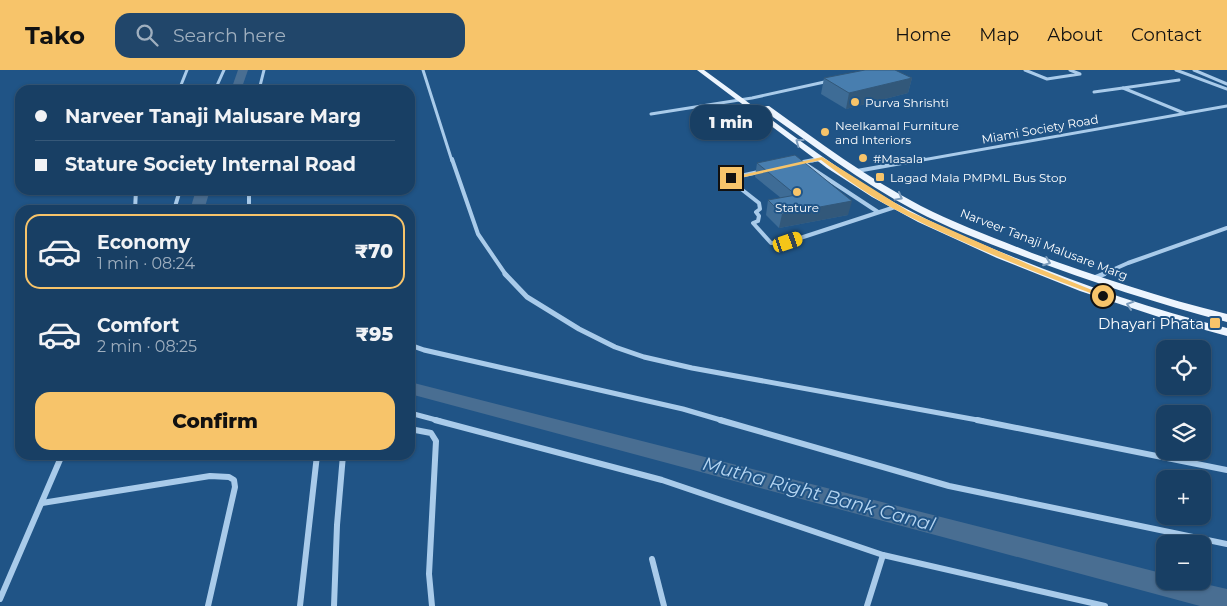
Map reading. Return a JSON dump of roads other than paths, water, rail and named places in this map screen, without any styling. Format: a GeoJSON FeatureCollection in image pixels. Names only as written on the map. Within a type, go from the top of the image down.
{"type":"FeatureCollection","features":[{"type":"Feature","properties":{"kind":"main road","name":"Narveer Tanaji Malusare Marg"},"geometry":{"type":"LineString","coordinates":[[700,70],[848,177],[895,207],[974,244],[1074,285],[1153,312],[1227,332]]}},
{"type":"Feature","properties":{"kind":"main road","name":"Narveer Tanaji Malusare Marg"},"geometry":{"type":"LineString","coordinates":[[713,70],[858,171],[918,208],[983,238],[1093,279],[1156,299],[1227,318]]}},
{"type":"Feature","properties":{"kind":"street"},"geometry":{"type":"LineString","coordinates":[[181,85],[187,70]]}},
{"type":"Feature","properties":{"kind":"street"},"geometry":{"type":"LineString","coordinates":[[217,85],[224,70]]}},
{"type":"Feature","properties":{"kind":"street"},"geometry":{"type":"LineString","coordinates":[[260,85],[264,70]]}},
{"type":"Feature","properties":{"kind":"street"},"geometry":{"type":"LineString","coordinates":[[423,70],[478,234],[502,271],[527,296],[579,329],[615,347],[644,357],[692,368],[934,410],[1227,470]]}},
{"type":"Feature","properties":{"kind":"street"},"geometry":{"type":"LineString","coordinates":[[1025,70],[1046,79],[1080,74],[1070,70]]}},
{"type":"Feature","properties":{"kind":"street"},"geometry":{"type":"LineString","coordinates":[[1176,70],[1227,89]]}},
{"type":"Feature","properties":{"kind":"street"},"geometry":{"type":"LineString","coordinates":[[1194,70],[1227,84]]}},
{"type":"Feature","properties":{"kind":"street"},"geometry":{"type":"LineString","coordinates":[[1207,82],[1218,79]]}},
{"type":"Feature","properties":{"kind":"street"},"geometry":{"type":"LineString","coordinates":[[651,114],[752,98],[833,80]]}},
{"type":"Feature","properties":{"kind":"street"},"geometry":{"type":"LineString","coordinates":[[1094,92],[1179,80]]}},
{"type":"Feature","properties":{"kind":"street"},"geometry":{"type":"LineString","coordinates":[[1123,88],[1185,113]]}},
{"type":"Feature","properties":{"kind":"street","name":"Miami Society Road"},"geometry":{"type":"LineString","coordinates":[[858,171],[1227,106]]}},
{"type":"Feature","properties":{"kind":"street"},"geometry":{"type":"LineString","coordinates":[[794,164],[822,158]]}},
{"type":"Feature","properties":{"kind":"street"},"geometry":{"type":"LineString","coordinates":[[802,162],[878,212]]}},
{"type":"Feature","properties":{"kind":"street"},"geometry":{"type":"LineString","coordinates":[[766,170],[731,178],[731,181],[759,203],[760,208],[756,212],[759,216],[758,221],[753,224],[772,243],[788,242],[895,207]]}},
{"type":"Feature","properties":{"kind":"street"},"geometry":{"type":"LineString","coordinates":[[1093,279],[1128,263],[1227,228]]}},
{"type":"Feature","properties":{"kind":"street"},"geometry":{"type":"LineString","coordinates":[[415,347],[683,409],[949,486],[1227,544]]}},
{"type":"Feature","properties":{"kind":"street"},"geometry":{"type":"LineString","coordinates":[[415,414],[662,480],[883,555],[1105,606]]}},
{"type":"Feature","properties":{"kind":"street"},"geometry":{"type":"LineString","coordinates":[[415,430],[431,433],[436,441],[429,574],[432,606]]}},
{"type":"Feature","properties":{"kind":"street"},"geometry":{"type":"LineString","coordinates":[[0,600],[60,460]]}},
{"type":"Feature","properties":{"kind":"street"},"geometry":{"type":"LineString","coordinates":[[300,606],[316,460]]}},
{"type":"Feature","properties":{"kind":"street"},"geometry":{"type":"LineString","coordinates":[[334,606],[337,525],[343,460]]}},
{"type":"Feature","properties":{"kind":"street"},"geometry":{"type":"LineString","coordinates":[[42,503],[210,476],[229,477],[234,480],[235,487],[208,606]]}},
{"type":"Feature","properties":{"kind":"street"},"geometry":{"type":"LineString","coordinates":[[867,606],[883,555]]}},
{"type":"Feature","properties":{"kind":"street"},"geometry":{"type":"LineString","coordinates":[[652,559],[664,606]]}},
{"type":"Feature","properties":{"kind":"waterway","name":"Mutha Right Bank Canal"},"geometry":{"type":"LineString","coordinates":[[238,85],[243,70]]}},
{"type":"Feature","properties":{"kind":"waterway","name":"Mutha Right Bank Canal"},"geometry":{"type":"LineString","coordinates":[[198,205],[202,195]]}},
{"type":"Feature","properties":{"kind":"waterway","name":"Mutha Right Bank Canal"},"geometry":{"type":"LineString","coordinates":[[415,389],[1209,597],[1227,600]]}},
{"type":"Feature","properties":{"kind":"place","name":"Purva Shrishti"},"geometry":{"type":"Point","coordinates":[855,102]}},
{"type":"Feature","properties":{"kind":"place","name":"Neelkamal Furniture and Interiors"},"geometry":{"type":"Point","coordinates":[825,132]}},
{"type":"Feature","properties":{"kind":"place","name":"#Masala"},"geometry":{"type":"Point","coordinates":[863,158]}},
{"type":"Feature","properties":{"kind":"place","name":"Lagad Mala PMPML Bus Stop"},"geometry":{"type":"Point","coordinates":[880,177]}},
{"type":"Feature","properties":{"kind":"place","name":"Stature"},"geometry":{"type":"Point","coordinates":[797,192]}},
{"type":"Feature","properties":{"kind":"place","name":"Dhayari Phata"},"geometry":{"type":"Point","coordinates":[1215,323]}}]}
